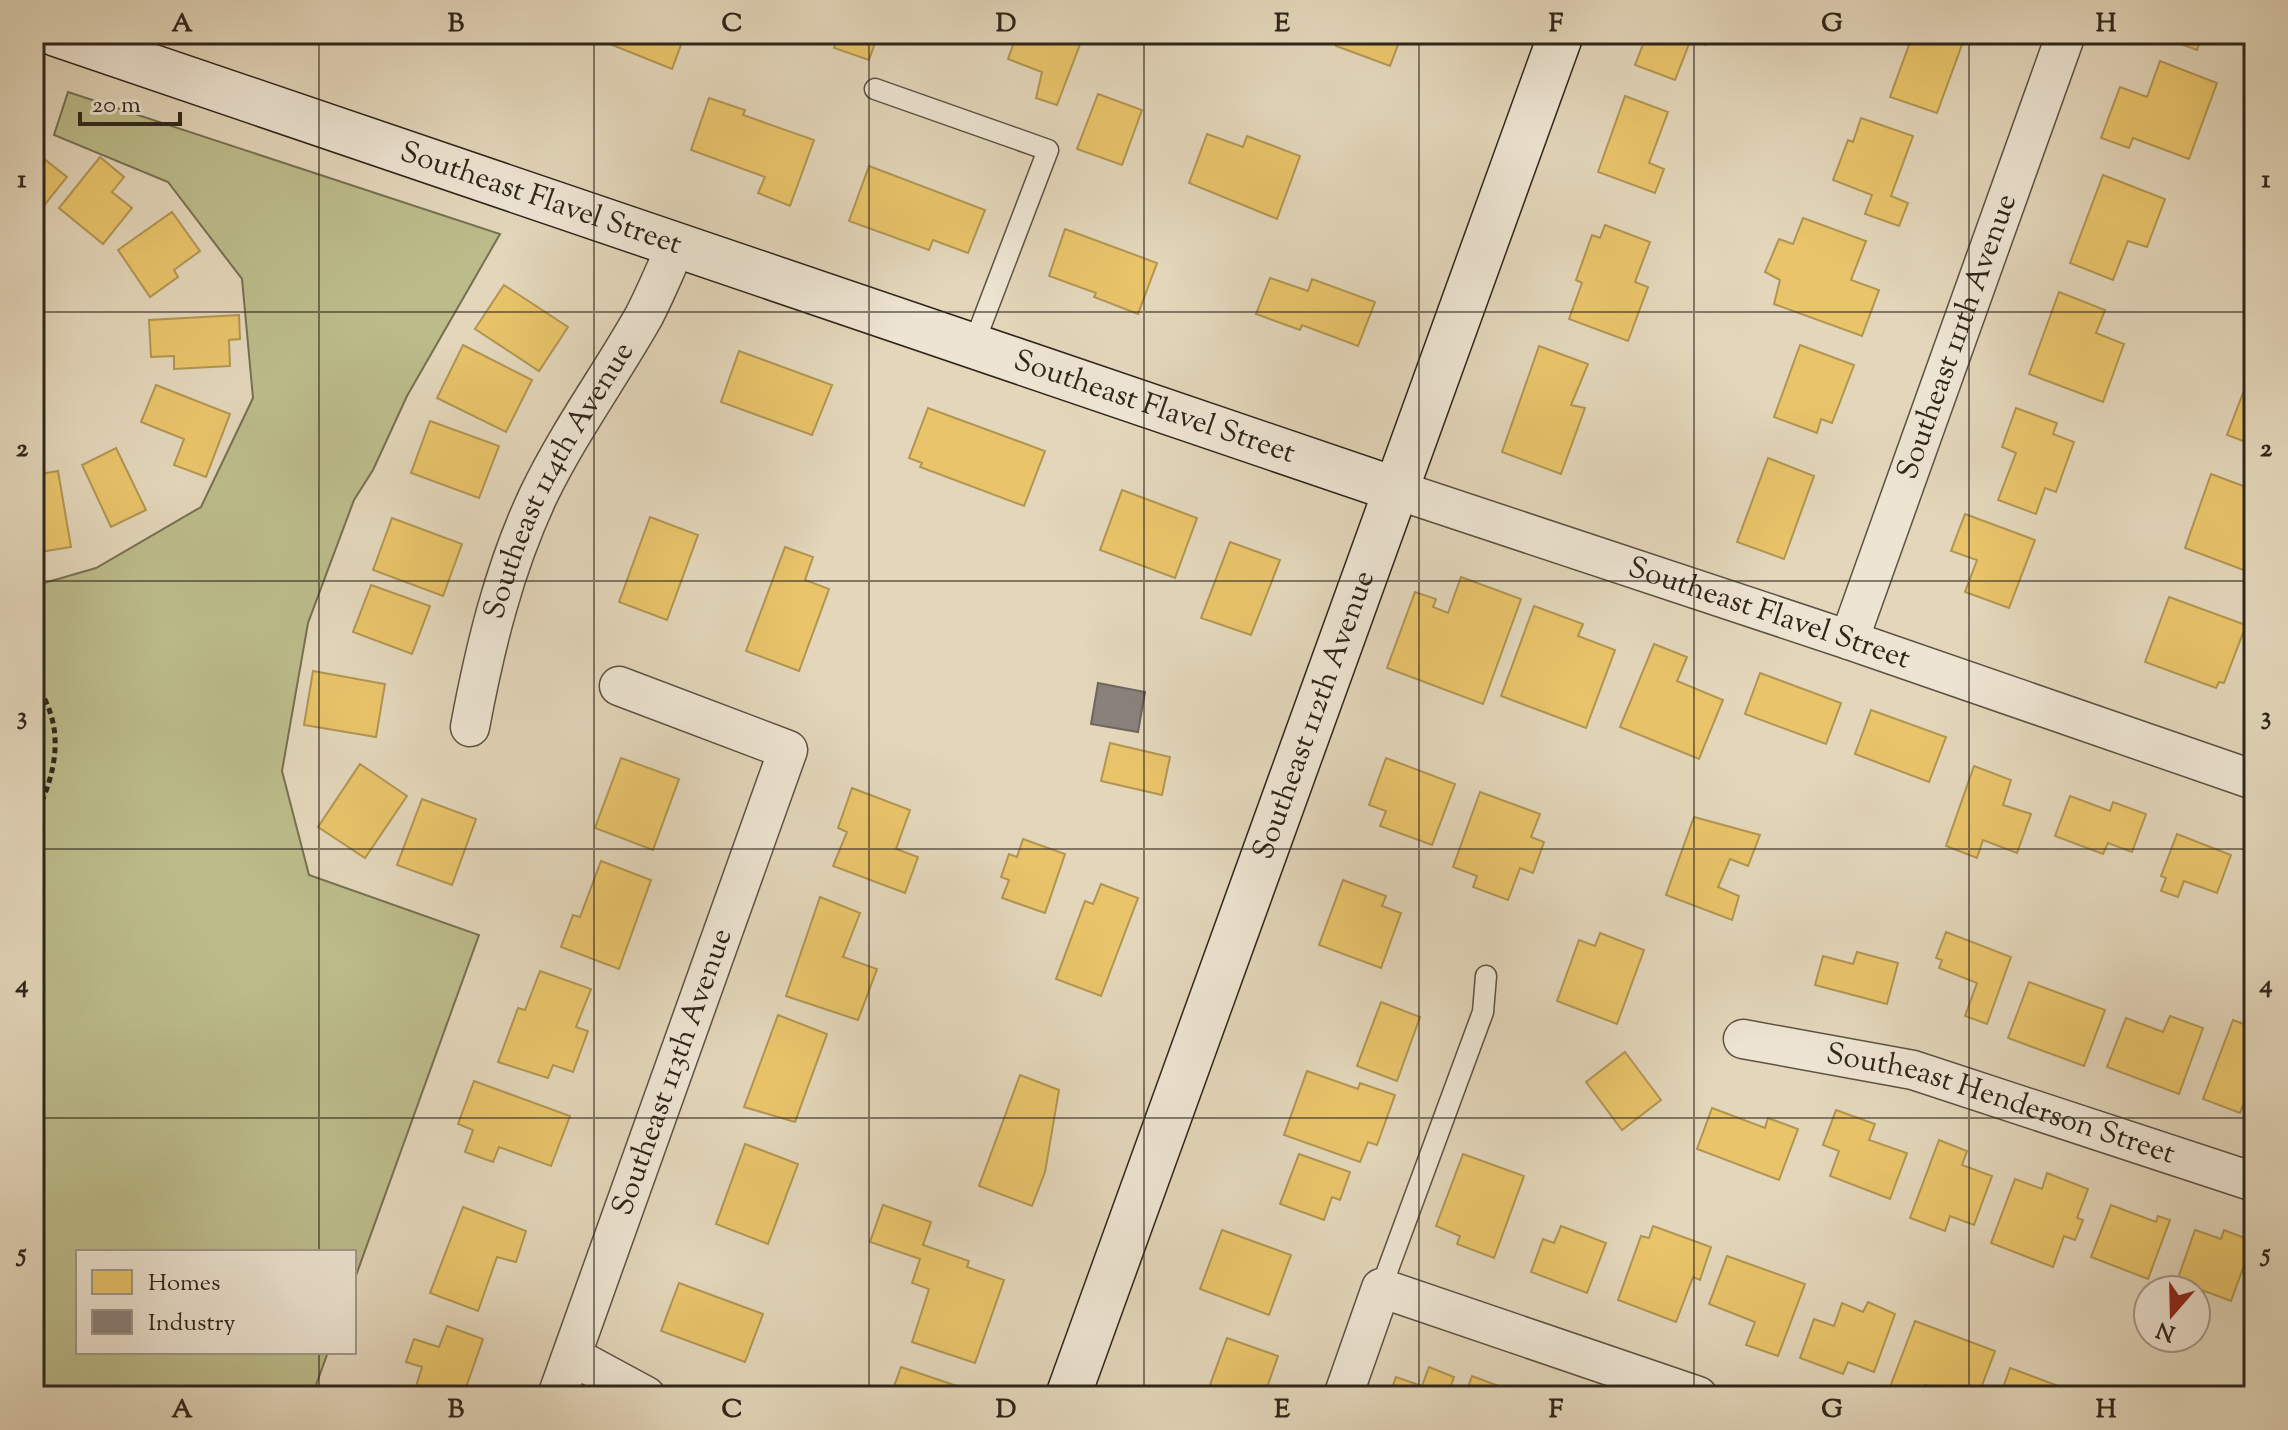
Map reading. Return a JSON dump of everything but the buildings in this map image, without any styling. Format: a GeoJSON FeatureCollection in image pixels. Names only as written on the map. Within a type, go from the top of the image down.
{"type":"FeatureCollection","features":[{"type":"Feature","properties":{"kind":"main road","name":"Southeast Flavel Street"},"geometry":{"type":"LineString","coordinates":[[56,34],[1397,490]]}},
{"type":"Feature","properties":{"kind":"main road","name":"Southeast 112th Avenue"},"geometry":{"type":"LineString","coordinates":[[1068,1396],[1561,34]]}},
{"type":"Feature","properties":{"kind":"street","name":"Southeast 111th Avenue"},"geometry":{"type":"LineString","coordinates":[[1849,640],[2066,34]]}},
{"type":"Feature","properties":{"kind":"street","name":"Southeast 114th Avenue"},"geometry":{"type":"LineString","coordinates":[[470,727],[485,648],[506,575],[539,495],[584,409],[644,315],[677,244]]}},
{"type":"Feature","properties":{"kind":"street","name":"Southeast Flavel Street"},"geometry":{"type":"LineString","coordinates":[[1397,490],[1849,640],[2254,780]]}},
{"type":"Feature","properties":{"kind":"street","name":"Southeast 113th Avenue"},"geometry":{"type":"LineString","coordinates":[[557,1396],[788,750],[619,686]]}},
{"type":"Feature","properties":{"kind":"street","name":"Southeast Henderson Street"},"geometry":{"type":"LineString","coordinates":[[1743,1039],[1913,1070],[2254,1182]]}},
{"type":"Feature","properties":{"kind":"street"},"geometry":{"type":"LineString","coordinates":[[1343,1396],[1381,1288],[1698,1396]]}},
{"type":"Feature","properties":{"kind":"street"},"geometry":{"type":"LineString","coordinates":[[572,1356],[646,1396]]}},
{"type":"Feature","properties":{"kind":"lane"},"geometry":{"type":"LineString","coordinates":[[875,89],[1048,150],[973,346]]}},
{"type":"Feature","properties":{"kind":"lane"},"geometry":{"type":"LineString","coordinates":[[1381,1288],[1483,1012],[1486,976]]}},
{"type":"Feature","properties":{"kind":"path"},"geometry":{"type":"LineString","coordinates":[[34,682],[46,701],[55,734],[56,769],[34,818]]}},
{"type":"Feature","properties":{"kind":"shaded area"},"geometry":{"type":"Polygon","coordinates":[[[68,92],[500,234],[407,396],[373,470],[354,500],[308,623],[282,771],[309,875],[479,935],[356,1275],[356,1250],[76,1250],[76,1354],[327,1354],[312,1396],[34,1396],[34,598],[37,585],[96,568],[201,507],[253,398],[242,279],[168,182],[54,135],[68,92]]]}}]}
